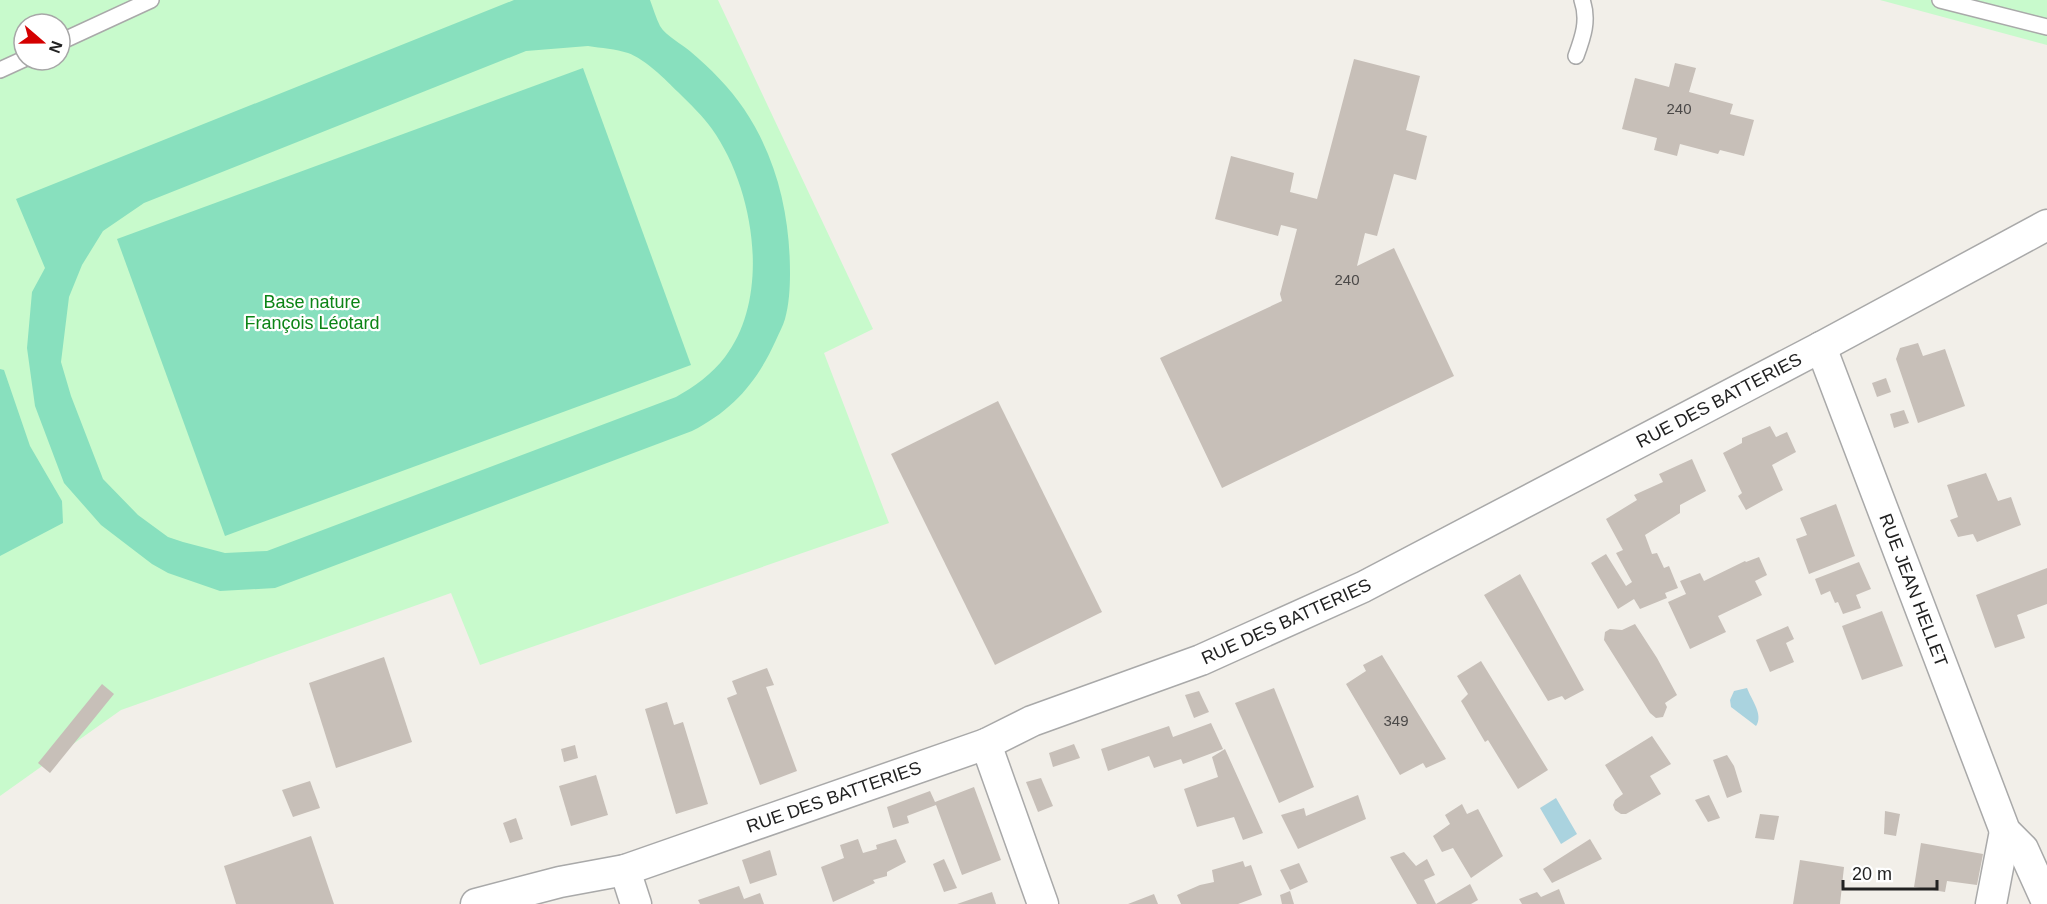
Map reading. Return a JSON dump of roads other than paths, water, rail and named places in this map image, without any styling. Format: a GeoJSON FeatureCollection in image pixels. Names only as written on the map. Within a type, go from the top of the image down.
{"type":"FeatureCollection","features":[{"type":"Feature","properties":{"kind":"street","name":"RUE DES BATTERIES"},"geometry":{"type":"LineString","coordinates":[[476,904],[560,882],[626,870],[987,744],[1032,721],[1201,660],[1363,587],[1821,347],[2047,225]]}},
{"type":"Feature","properties":{"kind":"street","name":"RUE JEAN HELLET"},"geometry":{"type":"LineString","coordinates":[[1821,347],[2005,831],[2023,849],[2047,902]]}},
{"type":"Feature","properties":{"kind":"street"},"geometry":{"type":"LineString","coordinates":[[987,744],[1043,904]]}},
{"type":"Feature","properties":{"kind":"street"},"geometry":{"type":"LineString","coordinates":[[1991,904],[2005,831]]}},
{"type":"Feature","properties":{"kind":"street"},"geometry":{"type":"LineString","coordinates":[[626,870],[636,904]]}},
{"type":"Feature","properties":{"kind":"lane"},"geometry":{"type":"LineString","coordinates":[[72,36],[151,0]]}},
{"type":"Feature","properties":{"kind":"lane"},"geometry":{"type":"LineString","coordinates":[[1576,56],[1585,32],[1586,12],[1582,0]]}},
{"type":"Feature","properties":{"kind":"lane"},"geometry":{"type":"LineString","coordinates":[[1940,0],[2047,27]]}},
{"type":"Feature","properties":{"kind":"water"},"geometry":{"type":"Polygon","coordinates":[[[1747,688],[1758,712],[1756,726],[1731,707],[1730,700],[1734,691],[1747,688]]]}},
{"type":"Feature","properties":{"kind":"water"},"geometry":{"type":"Polygon","coordinates":[[[1556,798],[1577,834],[1561,844],[1540,808],[1556,798]]]}},
{"type":"Feature","properties":{"kind":"park label","name":"Base nature François Léotard"},"geometry":{"type":"Point","coordinates":[312,312]}}]}
